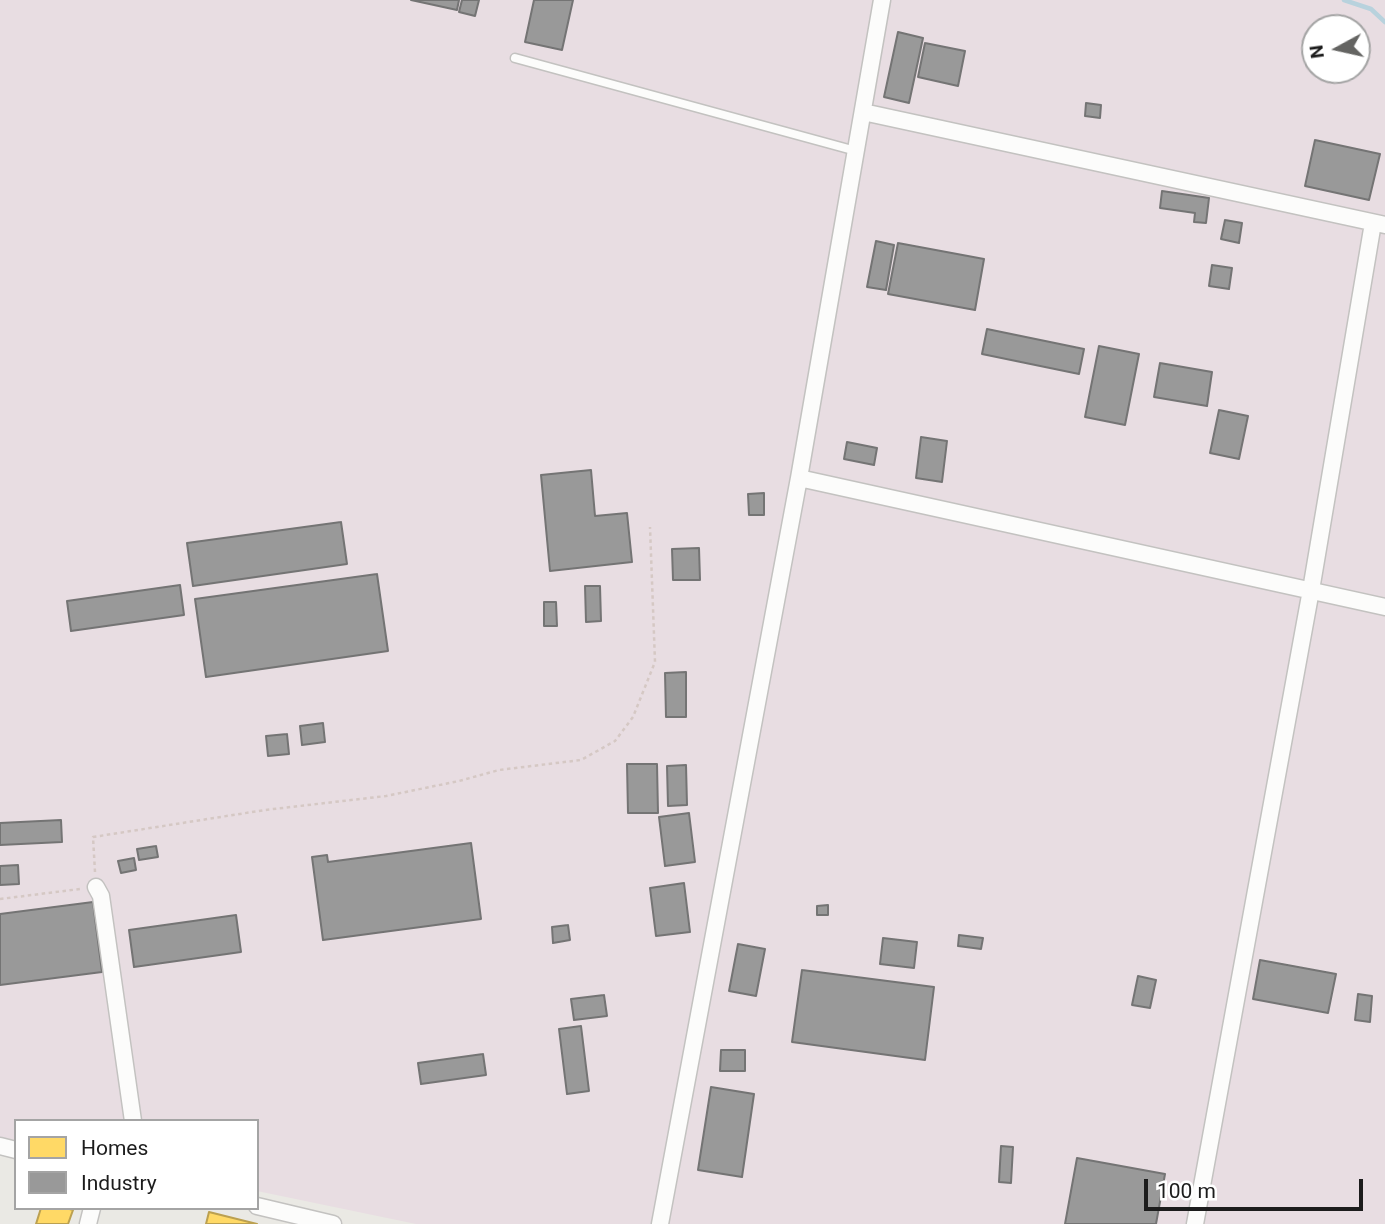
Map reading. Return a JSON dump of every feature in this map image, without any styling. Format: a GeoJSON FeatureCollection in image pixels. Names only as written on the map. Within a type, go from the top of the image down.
{"type":"FeatureCollection","features":[{"type":"Feature","properties":{"kind":"street"},"geometry":{"type":"LineString","coordinates":[[660,1224],[799,478],[882,0]]}},
{"type":"Feature","properties":{"kind":"street"},"geometry":{"type":"LineString","coordinates":[[863,112],[1379,224],[1195,1224]]}},
{"type":"Feature","properties":{"kind":"street"},"geometry":{"type":"LineString","coordinates":[[799,478],[1385,607]]}},
{"type":"Feature","properties":{"kind":"street"},"geometry":{"type":"LineString","coordinates":[[96,887],[102,896],[133,1119]]}},
{"type":"Feature","properties":{"kind":"street"},"geometry":{"type":"LineString","coordinates":[[259,1206],[333,1224]]}},
{"type":"Feature","properties":{"kind":"lane"},"geometry":{"type":"LineString","coordinates":[[515,58],[856,151]]}},
{"type":"Feature","properties":{"kind":"path"},"geometry":{"type":"LineString","coordinates":[[0,899],[96,887],[93,837],[265,810],[386,796],[459,781],[499,769],[581,760],[615,741],[633,716],[655,662],[650,527]]}},
{"type":"Feature","properties":{"kind":"shaded area"},"geometry":{"type":"Polygon","coordinates":[[[0,0],[1385,0],[1385,1224],[416,1224],[259,1191],[259,1119],[14,1119],[14,1140],[0,1137],[0,0]]]}},
{"type":"Feature","properties":{"kind":"building: Homes"},"geometry":{"type":"Polygon","coordinates":[[[40,1210],[73,1210],[68,1224],[36,1224],[40,1210]]]}},
{"type":"Feature","properties":{"kind":"building: Homes"},"geometry":{"type":"Polygon","coordinates":[[[209,1212],[257,1224],[206,1224],[209,1212]]]}},
{"type":"Feature","properties":{"kind":"building: Industry"},"geometry":{"type":"Polygon","coordinates":[[[411,0],[459,0],[457,10],[411,0]]]}},
{"type":"Feature","properties":{"kind":"building: Industry"},"geometry":{"type":"Polygon","coordinates":[[[462,0],[479,0],[475,16],[459,12],[462,0]]]}},
{"type":"Feature","properties":{"kind":"building: Industry"},"geometry":{"type":"Polygon","coordinates":[[[534,0],[573,0],[562,50],[525,42],[534,0]]]}},
{"type":"Feature","properties":{"kind":"building: Industry"},"geometry":{"type":"Polygon","coordinates":[[[898,32],[923,38],[909,103],[884,97],[898,32]]]}},
{"type":"Feature","properties":{"kind":"building: Industry"},"geometry":{"type":"Polygon","coordinates":[[[925,43],[965,51],[958,86],[918,77],[925,43]]]}},
{"type":"Feature","properties":{"kind":"building: Industry"},"geometry":{"type":"Polygon","coordinates":[[[1086,103],[1101,105],[1100,118],[1085,116],[1086,103]]]}},
{"type":"Feature","properties":{"kind":"building: Industry"},"geometry":{"type":"Polygon","coordinates":[[[1315,140],[1380,154],[1369,200],[1305,186],[1315,140]]]}},
{"type":"Feature","properties":{"kind":"building: Industry"},"geometry":{"type":"Polygon","coordinates":[[[1162,191],[1209,198],[1206,223],[1194,222],[1195,213],[1160,208],[1162,191]]]}},
{"type":"Feature","properties":{"kind":"building: Industry"},"geometry":{"type":"Polygon","coordinates":[[[1225,220],[1242,223],[1239,243],[1221,239],[1225,220]]]}},
{"type":"Feature","properties":{"kind":"building: Industry"},"geometry":{"type":"Polygon","coordinates":[[[876,241],[894,245],[886,290],[867,287],[876,241]]]}},
{"type":"Feature","properties":{"kind":"building: Industry"},"geometry":{"type":"Polygon","coordinates":[[[898,243],[984,259],[975,310],[888,294],[898,243]]]}},
{"type":"Feature","properties":{"kind":"building: Industry"},"geometry":{"type":"Polygon","coordinates":[[[1212,265],[1232,268],[1229,289],[1209,286],[1212,265]]]}},
{"type":"Feature","properties":{"kind":"building: Industry"},"geometry":{"type":"Polygon","coordinates":[[[987,329],[1084,349],[1079,374],[982,354],[987,329]]]}},
{"type":"Feature","properties":{"kind":"building: Industry"},"geometry":{"type":"Polygon","coordinates":[[[1099,346],[1139,354],[1125,425],[1085,417],[1099,346]]]}},
{"type":"Feature","properties":{"kind":"building: Industry"},"geometry":{"type":"Polygon","coordinates":[[[1160,363],[1212,372],[1207,406],[1154,397],[1160,363]]]}},
{"type":"Feature","properties":{"kind":"building: Industry"},"geometry":{"type":"Polygon","coordinates":[[[1219,410],[1248,416],[1239,459],[1210,453],[1219,410]]]}},
{"type":"Feature","properties":{"kind":"building: Industry"},"geometry":{"type":"Polygon","coordinates":[[[921,437],[947,441],[942,482],[916,478],[921,437]]]}},
{"type":"Feature","properties":{"kind":"building: Industry"},"geometry":{"type":"Polygon","coordinates":[[[847,442],[877,448],[874,465],[844,459],[847,442]]]}},
{"type":"Feature","properties":{"kind":"building: Industry"},"geometry":{"type":"Polygon","coordinates":[[[591,470],[595,516],[627,513],[632,562],[550,571],[541,475],[591,470]]]}},
{"type":"Feature","properties":{"kind":"building: Industry"},"geometry":{"type":"Polygon","coordinates":[[[764,493],[764,515],[749,515],[748,494],[764,493]]]}},
{"type":"Feature","properties":{"kind":"building: Industry"},"geometry":{"type":"Polygon","coordinates":[[[341,522],[347,564],[193,586],[187,543],[341,522]]]}},
{"type":"Feature","properties":{"kind":"building: Industry"},"geometry":{"type":"Polygon","coordinates":[[[699,548],[700,580],[673,580],[672,549],[699,548]]]}},
{"type":"Feature","properties":{"kind":"building: Industry"},"geometry":{"type":"Polygon","coordinates":[[[377,574],[388,651],[206,677],[195,599],[377,574]]]}},
{"type":"Feature","properties":{"kind":"building: Industry"},"geometry":{"type":"Polygon","coordinates":[[[180,585],[184,615],[71,631],[67,601],[180,585]]]}},
{"type":"Feature","properties":{"kind":"building: Industry"},"geometry":{"type":"Polygon","coordinates":[[[585,586],[600,586],[601,621],[586,622],[585,586]]]}},
{"type":"Feature","properties":{"kind":"building: Industry"},"geometry":{"type":"Polygon","coordinates":[[[544,602],[556,602],[557,626],[544,626],[544,602]]]}},
{"type":"Feature","properties":{"kind":"building: Industry"},"geometry":{"type":"Polygon","coordinates":[[[686,672],[686,717],[666,717],[665,673],[686,672]]]}},
{"type":"Feature","properties":{"kind":"building: Industry"},"geometry":{"type":"Polygon","coordinates":[[[323,723],[325,742],[302,745],[300,726],[323,723]]]}},
{"type":"Feature","properties":{"kind":"building: Industry"},"geometry":{"type":"Polygon","coordinates":[[[287,734],[289,754],[268,756],[266,736],[287,734]]]}},
{"type":"Feature","properties":{"kind":"building: Industry"},"geometry":{"type":"Polygon","coordinates":[[[627,764],[657,764],[658,813],[628,813],[627,764]]]}},
{"type":"Feature","properties":{"kind":"building: Industry"},"geometry":{"type":"Polygon","coordinates":[[[686,765],[687,805],[668,806],[667,766],[686,765]]]}},
{"type":"Feature","properties":{"kind":"building: Industry"},"geometry":{"type":"Polygon","coordinates":[[[689,813],[695,862],[665,866],[659,817],[689,813]]]}},
{"type":"Feature","properties":{"kind":"building: Industry"},"geometry":{"type":"Polygon","coordinates":[[[61,820],[62,842],[0,845],[0,823],[61,820]]]}},
{"type":"Feature","properties":{"kind":"building: Industry"},"geometry":{"type":"Polygon","coordinates":[[[471,843],[481,919],[323,940],[312,857],[327,855],[328,862],[471,843]]]}},
{"type":"Feature","properties":{"kind":"building: Industry"},"geometry":{"type":"Polygon","coordinates":[[[156,846],[158,857],[139,860],[137,849],[156,846]]]}},
{"type":"Feature","properties":{"kind":"building: Industry"},"geometry":{"type":"Polygon","coordinates":[[[134,858],[136,870],[121,873],[118,861],[134,858]]]}},
{"type":"Feature","properties":{"kind":"building: Industry"},"geometry":{"type":"Polygon","coordinates":[[[18,865],[19,884],[0,885],[0,866],[18,865]]]}},
{"type":"Feature","properties":{"kind":"building: Industry"},"geometry":{"type":"Polygon","coordinates":[[[684,883],[690,932],[656,936],[650,888],[684,883]]]}},
{"type":"Feature","properties":{"kind":"building: Industry"},"geometry":{"type":"Polygon","coordinates":[[[93,902],[102,972],[0,985],[0,914],[93,902]]]}},
{"type":"Feature","properties":{"kind":"building: Industry"},"geometry":{"type":"Polygon","coordinates":[[[828,905],[828,915],[817,915],[817,906],[828,905]]]}},
{"type":"Feature","properties":{"kind":"building: Industry"},"geometry":{"type":"Polygon","coordinates":[[[236,915],[241,952],[134,967],[129,930],[236,915]]]}},
{"type":"Feature","properties":{"kind":"building: Industry"},"geometry":{"type":"Polygon","coordinates":[[[568,925],[570,940],[553,943],[552,927],[568,925]]]}},
{"type":"Feature","properties":{"kind":"building: Industry"},"geometry":{"type":"Polygon","coordinates":[[[959,935],[983,938],[981,949],[958,946],[959,935]]]}},
{"type":"Feature","properties":{"kind":"building: Industry"},"geometry":{"type":"Polygon","coordinates":[[[883,938],[917,942],[914,968],[880,964],[883,938]]]}},
{"type":"Feature","properties":{"kind":"building: Industry"},"geometry":{"type":"Polygon","coordinates":[[[738,944],[765,949],[756,996],[729,991],[738,944]]]}},
{"type":"Feature","properties":{"kind":"building: Industry"},"geometry":{"type":"Polygon","coordinates":[[[1260,960],[1336,974],[1328,1013],[1253,999],[1260,960]]]}},
{"type":"Feature","properties":{"kind":"building: Industry"},"geometry":{"type":"Polygon","coordinates":[[[802,970],[934,987],[925,1060],[792,1042],[802,970]]]}},
{"type":"Feature","properties":{"kind":"building: Industry"},"geometry":{"type":"Polygon","coordinates":[[[1138,976],[1156,980],[1150,1008],[1132,1005],[1138,976]]]}},
{"type":"Feature","properties":{"kind":"building: Industry"},"geometry":{"type":"Polygon","coordinates":[[[1358,994],[1372,996],[1370,1022],[1355,1020],[1358,994]]]}},
{"type":"Feature","properties":{"kind":"building: Industry"},"geometry":{"type":"Polygon","coordinates":[[[604,995],[607,1016],[574,1020],[571,999],[604,995]]]}},
{"type":"Feature","properties":{"kind":"building: Industry"},"geometry":{"type":"Polygon","coordinates":[[[581,1026],[589,1091],[567,1094],[559,1029],[581,1026]]]}},
{"type":"Feature","properties":{"kind":"building: Industry"},"geometry":{"type":"Polygon","coordinates":[[[721,1050],[745,1050],[745,1071],[720,1071],[721,1050]]]}},
{"type":"Feature","properties":{"kind":"building: Industry"},"geometry":{"type":"Polygon","coordinates":[[[483,1054],[486,1075],[421,1084],[418,1063],[483,1054]]]}},
{"type":"Feature","properties":{"kind":"building: Industry"},"geometry":{"type":"Polygon","coordinates":[[[711,1087],[754,1094],[742,1177],[698,1170],[711,1087]]]}},
{"type":"Feature","properties":{"kind":"building: Industry"},"geometry":{"type":"Polygon","coordinates":[[[1001,1146],[1013,1147],[1011,1183],[999,1182],[1001,1146]]]}},
{"type":"Feature","properties":{"kind":"building: Industry"},"geometry":{"type":"Polygon","coordinates":[[[1077,1158],[1165,1174],[1156,1224],[1065,1224],[1077,1158]]]}},
{"type":"Feature","properties":{"kind":"waterway"},"geometry":{"type":"LineString","coordinates":[[1344,0],[1371,9],[1385,22]]}}]}
